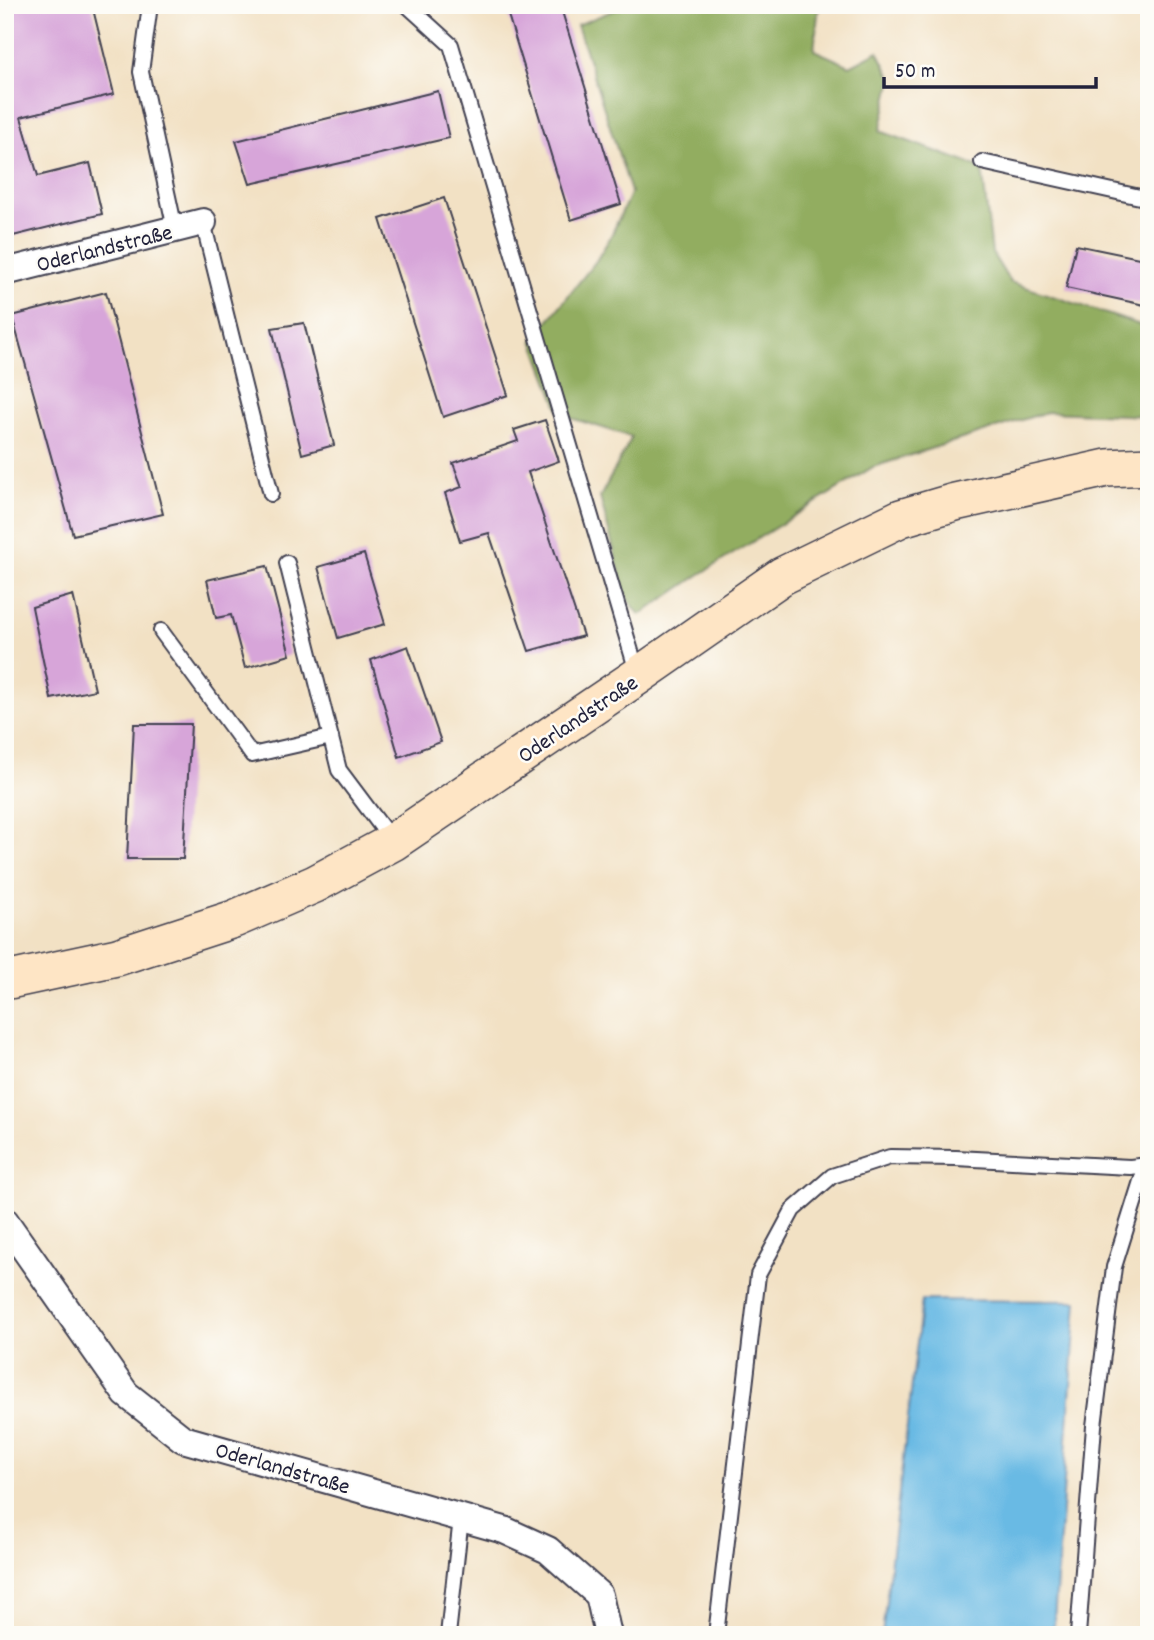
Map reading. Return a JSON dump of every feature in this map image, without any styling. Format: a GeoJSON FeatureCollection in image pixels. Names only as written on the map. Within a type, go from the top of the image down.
{"type":"FeatureCollection","features":[{"type":"Feature","properties":{"kind":"street","name":"Oderlandstraße"},"geometry":{"type":"LineString","coordinates":[[5,272],[203,222]]}},
{"type":"Feature","properties":{"kind":"street","name":"Oderlandstraße"},"geometry":{"type":"LineString","coordinates":[[5,981],[117,957],[234,919],[315,884],[393,842],[782,576],[901,517],[1107,468],[1149,466]]}},
{"type":"Feature","properties":{"kind":"street","name":"Oderlandstraße"},"geometry":{"type":"LineString","coordinates":[[5,1221],[126,1394],[183,1439],[504,1531],[548,1550],[598,1595],[608,1635]]}},
{"type":"Feature","properties":{"kind":"lane"},"geometry":{"type":"LineString","coordinates":[[150,5],[141,72],[176,229]]}},
{"type":"Feature","properties":{"kind":"lane"},"geometry":{"type":"LineString","coordinates":[[407,5],[451,45],[638,676]]}},
{"type":"Feature","properties":{"kind":"lane"},"geometry":{"type":"LineString","coordinates":[[982,162],[1149,199]]}},
{"type":"Feature","properties":{"kind":"lane"},"geometry":{"type":"LineString","coordinates":[[203,222],[271,494]]}},
{"type":"Feature","properties":{"kind":"lane"},"geometry":{"type":"LineString","coordinates":[[287,563],[339,770],[393,842]]}},
{"type":"Feature","properties":{"kind":"lane"},"geometry":{"type":"LineString","coordinates":[[161,631],[252,755],[331,737]]}},
{"type":"Feature","properties":{"kind":"lane"},"geometry":{"type":"LineString","coordinates":[[716,1635],[758,1275],[793,1210],[832,1176],[890,1157],[1130,1167],[1147,1165],[1114,1267],[1094,1426],[1078,1635]]}},
{"type":"Feature","properties":{"kind":"lane"},"geometry":{"type":"LineString","coordinates":[[449,1635],[461,1518]]}},
{"type":"Feature","properties":{"kind":"green space"},"geometry":{"type":"Polygon","coordinates":[[[627,5],[819,5],[814,50],[850,66],[878,51],[892,79],[880,131],[982,168],[992,253],[1010,282],[1149,328],[1149,416],[1047,412],[873,467],[699,575],[640,615],[626,597],[600,497],[632,437],[561,415],[533,340],[596,261],[631,192],[577,25],[627,5]]]}},
{"type":"Feature","properties":{"kind":"water"},"geometry":{"type":"Polygon","coordinates":[[[922,1300],[1077,1301],[1053,1635],[882,1635],[922,1300]]]}},
{"type":"Feature","properties":{"kind":"building"},"geometry":{"type":"Polygon","coordinates":[[[5,5],[92,5],[114,94],[21,117],[38,176],[90,163],[102,214],[5,238],[5,5]]]}},
{"type":"Feature","properties":{"kind":"building"},"geometry":{"type":"Polygon","coordinates":[[[505,5],[560,5],[621,204],[571,220],[505,5]]]}},
{"type":"Feature","properties":{"kind":"building"},"geometry":{"type":"Polygon","coordinates":[[[438,91],[449,138],[250,184],[236,141],[438,91]]]}},
{"type":"Feature","properties":{"kind":"building"},"geometry":{"type":"Polygon","coordinates":[[[444,198],[508,395],[443,417],[380,219],[444,198]]]}},
{"type":"Feature","properties":{"kind":"building"},"geometry":{"type":"Polygon","coordinates":[[[1076,245],[1149,260],[1149,306],[1066,288],[1076,245]]]}},
{"type":"Feature","properties":{"kind":"building"},"geometry":{"type":"Polygon","coordinates":[[[106,292],[163,514],[73,535],[12,316],[106,292]]]}},
{"type":"Feature","properties":{"kind":"building"},"geometry":{"type":"Polygon","coordinates":[[[304,323],[334,445],[302,454],[272,328],[304,323]]]}},
{"type":"Feature","properties":{"kind":"building"},"geometry":{"type":"Polygon","coordinates":[[[545,420],[559,461],[528,472],[583,636],[529,651],[489,533],[460,541],[445,493],[462,487],[453,463],[518,441],[514,430],[545,420]]]}},
{"type":"Feature","properties":{"kind":"building"},"geometry":{"type":"Polygon","coordinates":[[[364,554],[385,624],[338,638],[318,567],[364,554]]]}},
{"type":"Feature","properties":{"kind":"building"},"geometry":{"type":"Polygon","coordinates":[[[267,566],[290,655],[245,668],[231,615],[216,618],[207,580],[267,566]]]}},
{"type":"Feature","properties":{"kind":"building"},"geometry":{"type":"Polygon","coordinates":[[[73,595],[95,690],[51,699],[32,607],[73,595]]]}},
{"type":"Feature","properties":{"kind":"building"},"geometry":{"type":"Polygon","coordinates":[[[408,646],[441,742],[399,757],[371,660],[408,646]]]}},
{"type":"Feature","properties":{"kind":"building"},"geometry":{"type":"Polygon","coordinates":[[[134,724],[191,724],[183,859],[127,859],[134,724]]]}}]}
